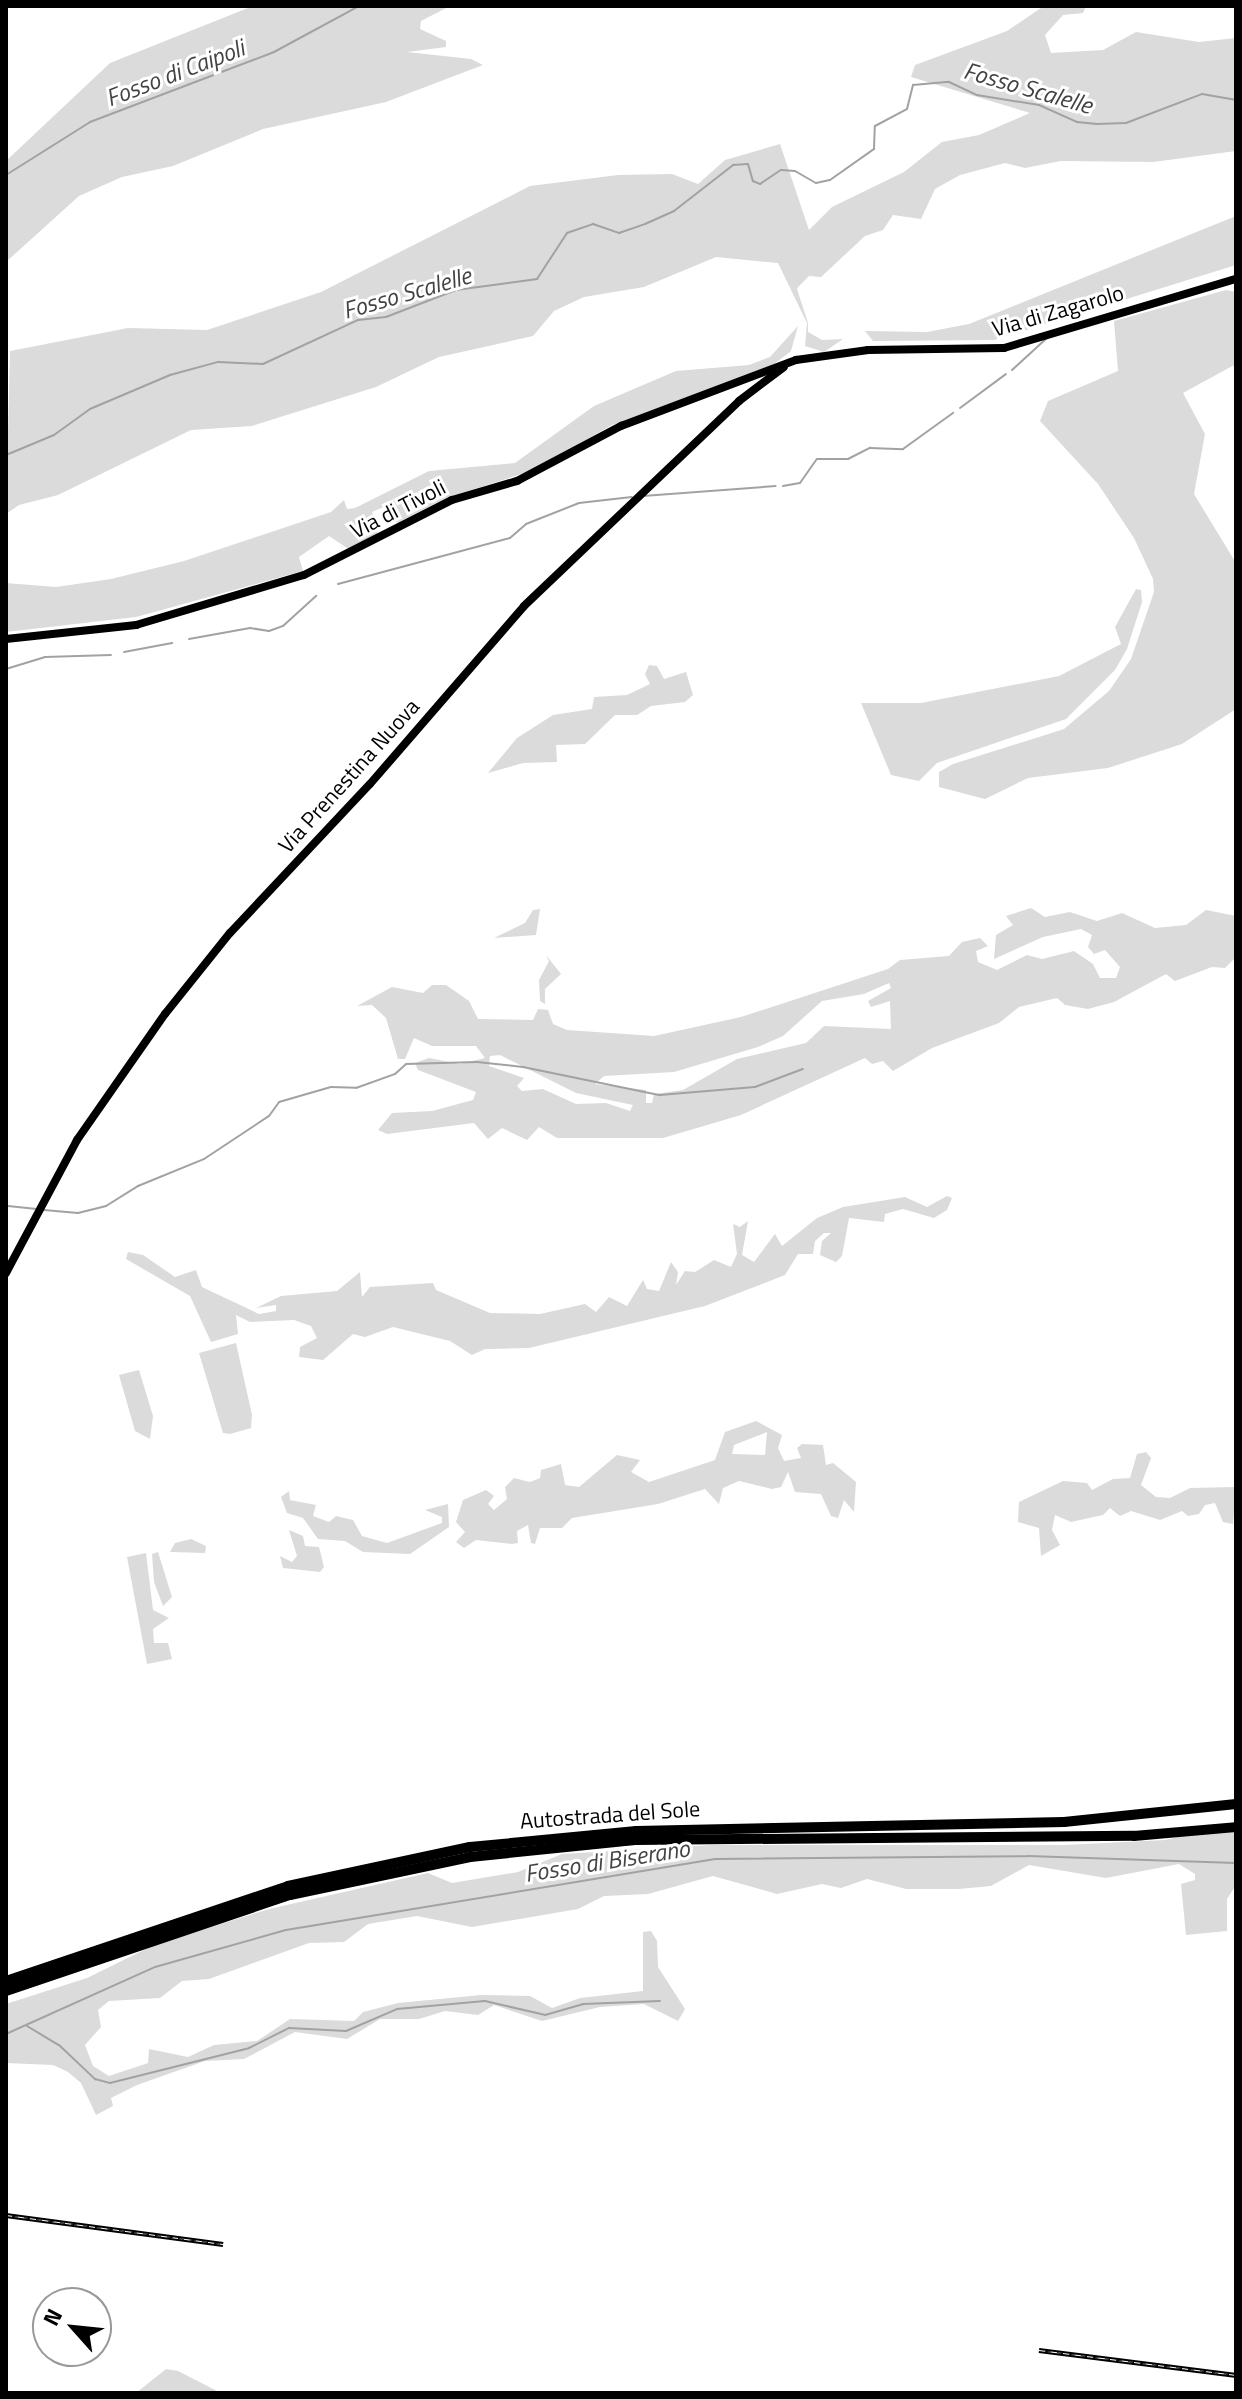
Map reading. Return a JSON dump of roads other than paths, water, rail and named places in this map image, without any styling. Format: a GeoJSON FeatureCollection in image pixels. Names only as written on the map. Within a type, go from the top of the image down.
{"type":"FeatureCollection","features":[{"type":"Feature","properties":{"kind":"highway","name":"Autostrada del Sole"},"geometry":{"type":"LineString","coordinates":[[6,1981],[288,1886],[470,1847],[636,1831],[1064,1822],[1236,1804]]}},
{"type":"Feature","properties":{"kind":"highway","name":"Autostrada del Sole"},"geometry":{"type":"LineString","coordinates":[[6,1991],[290,1895],[470,1857],[651,1839],[1134,1836],[1236,1827]]}},
{"type":"Feature","properties":{"kind":"main road","name":"Via di Zagarolo"},"geometry":{"type":"LineString","coordinates":[[791,362],[868,350],[995,349],[1236,279]]}},
{"type":"Feature","properties":{"kind":"main road","name":"Via di Tivoli"},"geometry":{"type":"LineString","coordinates":[[6,639],[136,625],[304,575],[452,500],[520,480],[618,428],[791,362]]}},
{"type":"Feature","properties":{"kind":"main road","name":"Via Prenestina Nuova"},"geometry":{"type":"LineString","coordinates":[[6,1273],[77,1140],[165,1014],[240,922],[544,586],[737,403],[791,362]]}},
{"type":"Feature","properties":{"kind":"waterway","name":"Fosso di Caipoli"},"geometry":{"type":"LineString","coordinates":[[6,175],[90,122],[274,52],[359,6]]}},
{"type":"Feature","properties":{"kind":"waterway","name":"Fosso Scalelle"},"geometry":{"type":"LineString","coordinates":[[6,455],[54,435],[90,409],[170,375],[218,362],[263,364],[358,320],[386,317],[456,290],[537,279],[567,233],[593,224],[619,233],[645,224],[674,211],[733,165],[748,164],[753,181],[760,184],[781,170],[795,171],[816,183],[830,180],[874,149],[875,126],[907,109],[913,85],[949,82],[977,95],[1039,105],[1077,122],[1097,124],[1126,123],[1202,94],[1236,100]]}},
{"type":"Feature","properties":{"kind":"waterway"},"geometry":{"type":"LineString","coordinates":[[1012,370],[1047,338]]}},
{"type":"Feature","properties":{"kind":"waterway"},"geometry":{"type":"LineString","coordinates":[[960,408],[1006,374]]}},
{"type":"Feature","properties":{"kind":"waterway"},"geometry":{"type":"LineString","coordinates":[[783,486],[800,483],[817,459],[848,459],[870,448],[903,449],[953,413]]}},
{"type":"Feature","properties":{"kind":"waterway"},"geometry":{"type":"LineString","coordinates":[[643,496],[776,486]]}},
{"type":"Feature","properties":{"kind":"waterway"},"geometry":{"type":"LineString","coordinates":[[338,584],[510,538],[526,524],[579,503],[632,497]]}},
{"type":"Feature","properties":{"kind":"waterway"},"geometry":{"type":"LineString","coordinates":[[189,639],[250,628],[269,631],[283,626],[316,596]]}},
{"type":"Feature","properties":{"kind":"waterway"},"geometry":{"type":"LineString","coordinates":[[124,652],[172,643]]}},
{"type":"Feature","properties":{"kind":"waterway"},"geometry":{"type":"LineString","coordinates":[[6,669],[45,657],[111,655]]}},
{"type":"Feature","properties":{"kind":"waterway"},"geometry":{"type":"LineString","coordinates":[[44,1210],[78,1213],[106,1206],[138,1186],[204,1159],[269,1116],[279,1102],[331,1087],[356,1088],[395,1074],[406,1064],[477,1062],[523,1067],[660,1095],[755,1087],[803,1069]]}},
{"type":"Feature","properties":{"kind":"waterway"},"geometry":{"type":"LineString","coordinates":[[8,1206],[37,1209]]}},
{"type":"Feature","properties":{"kind":"waterway","name":"Fosso di Biserano"},"geometry":{"type":"LineString","coordinates":[[6,2034],[155,1967],[286,1930],[715,1859],[1028,1856],[1236,1863]]}},
{"type":"Feature","properties":{"kind":"waterway"},"geometry":{"type":"LineString","coordinates":[[27,2026],[59,2045],[95,2079],[110,2083],[249,2048],[289,2028],[346,2031],[397,2009],[485,2001],[545,2015],[583,2004],[660,2001]]}},
{"type":"Feature","properties":{"kind":"railway"},"geometry":{"type":"LineString","coordinates":[[6,2215],[223,2244]]}},
{"type":"Feature","properties":{"kind":"railway"},"geometry":{"type":"LineString","coordinates":[[1039,2350],[1236,2375]]}}]}
